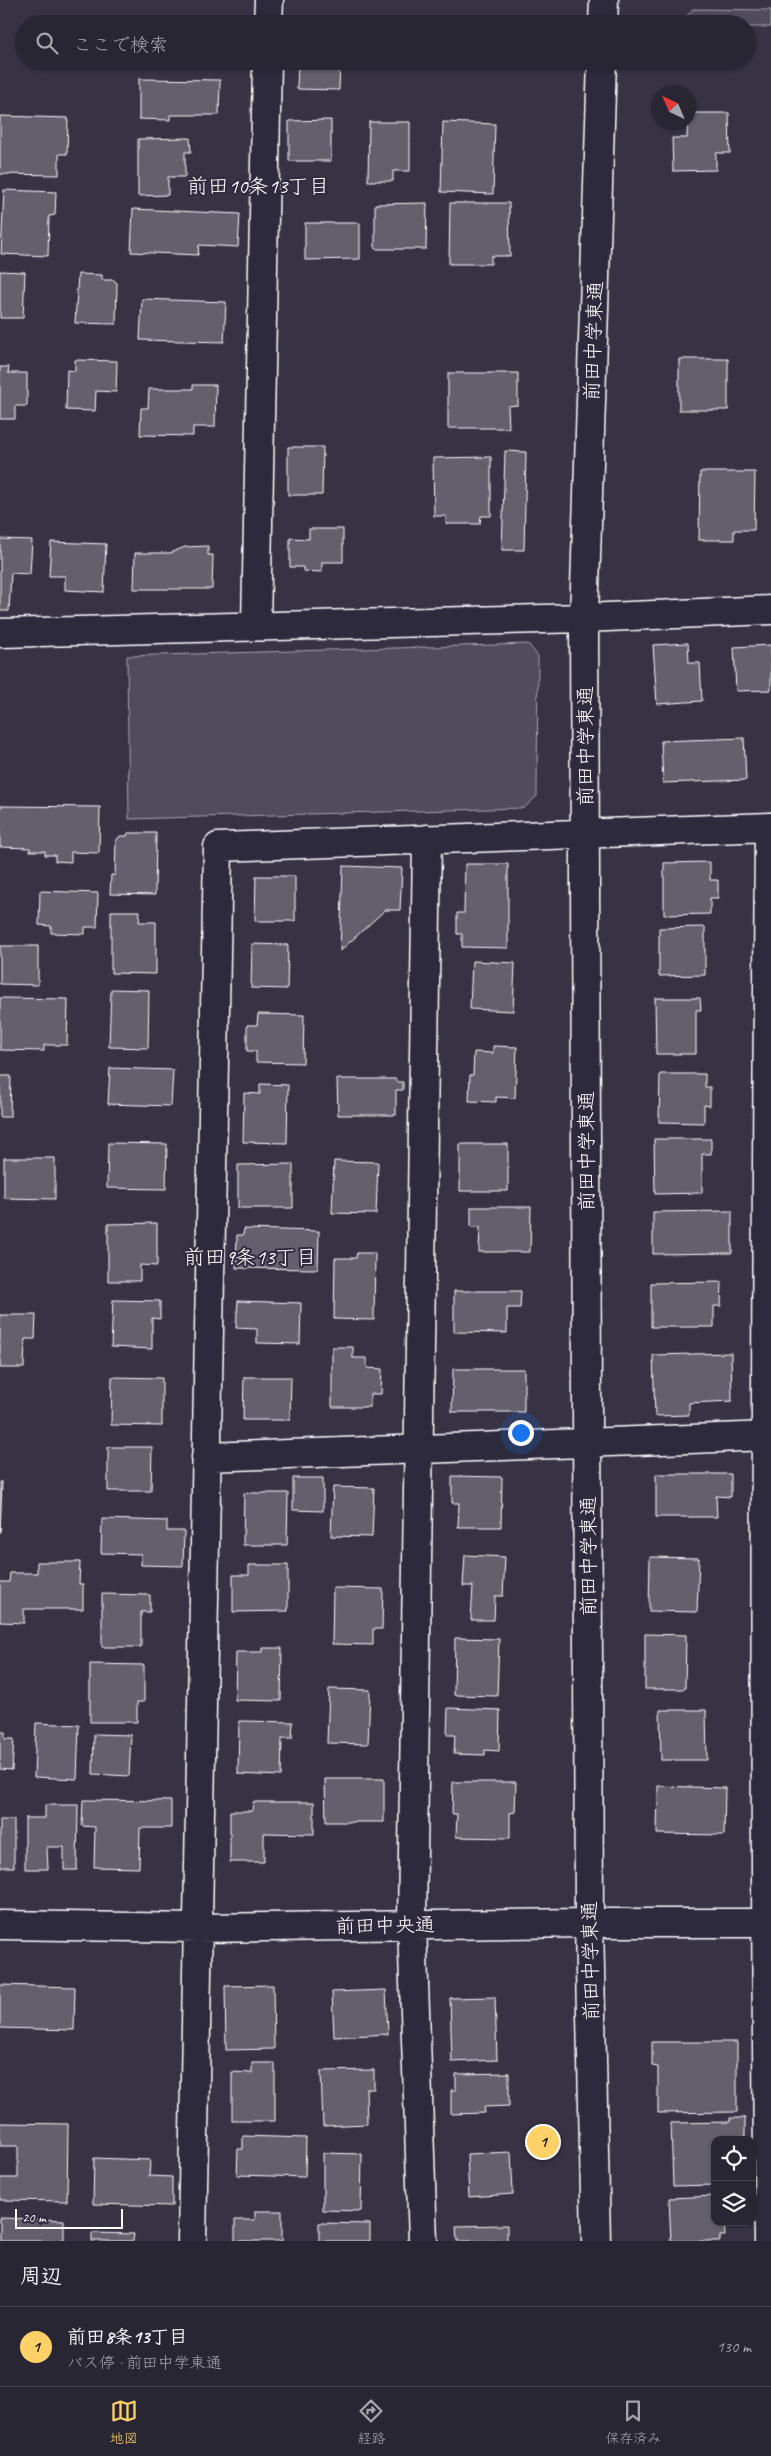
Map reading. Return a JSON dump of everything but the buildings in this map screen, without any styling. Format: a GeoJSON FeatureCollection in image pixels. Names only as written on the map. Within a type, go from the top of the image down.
{"type":"FeatureCollection","features":[{"type":"Feature","properties":{"kind":"street"},"geometry":{"type":"LineString","coordinates":[[268,15],[269,0]]}},
{"type":"Feature","properties":{"kind":"street"},"geometry":{"type":"LineString","coordinates":[[603,15],[604,0]]}},
{"type":"Feature","properties":{"kind":"street"},"geometry":{"type":"LineString","coordinates":[[256,626],[267,70]]}},
{"type":"Feature","properties":{"kind":"street","name":"前田中学東通"},"geometry":{"type":"LineString","coordinates":[[596,2241],[589,1923],[584,618],[602,70]]}},
{"type":"Feature","properties":{"kind":"street"},"geometry":{"type":"LineString","coordinates":[[0,633],[584,618],[771,610]]}},
{"type":"Feature","properties":{"kind":"street"},"geometry":{"type":"LineString","coordinates":[[192,2241],[218,847],[585,832],[770,827],[768,1436],[769,2241]]}},
{"type":"Feature","properties":{"kind":"street"},"geometry":{"type":"LineString","coordinates":[[423,2241],[412,1925],[427,839]]}},
{"type":"Feature","properties":{"kind":"street"},"geometry":{"type":"LineString","coordinates":[[206,1457],[768,1436]]}},
{"type":"Feature","properties":{"kind":"street","name":"前田中央通"},"geometry":{"type":"LineString","coordinates":[[0,1925],[197,1928],[589,1923],[768,1923]]}},
{"type":"Feature","properties":{"kind":"shaded area"},"geometry":{"type":"Polygon","coordinates":[[[693,9],[771,10],[771,27],[756,27],[756,15],[687,15],[693,9]]]}},
{"type":"Feature","properties":{"kind":"shaded area"},"geometry":{"type":"Polygon","coordinates":[[[528,644],[538,656],[537,796],[524,808],[129,819],[127,656],[528,644]]]}},
{"type":"Feature","properties":{"kind":"place","name":"前田8条13丁目"},"geometry":{"type":"Point","coordinates":[543,2142]}},
{"type":"Feature","properties":{"kind":"district","name":"前田10条13丁目"},"geometry":{"type":"Point","coordinates":[258,186]}},
{"type":"Feature","properties":{"kind":"district","name":"前田9条13丁目"},"geometry":{"type":"Point","coordinates":[250,1257]}}]}
